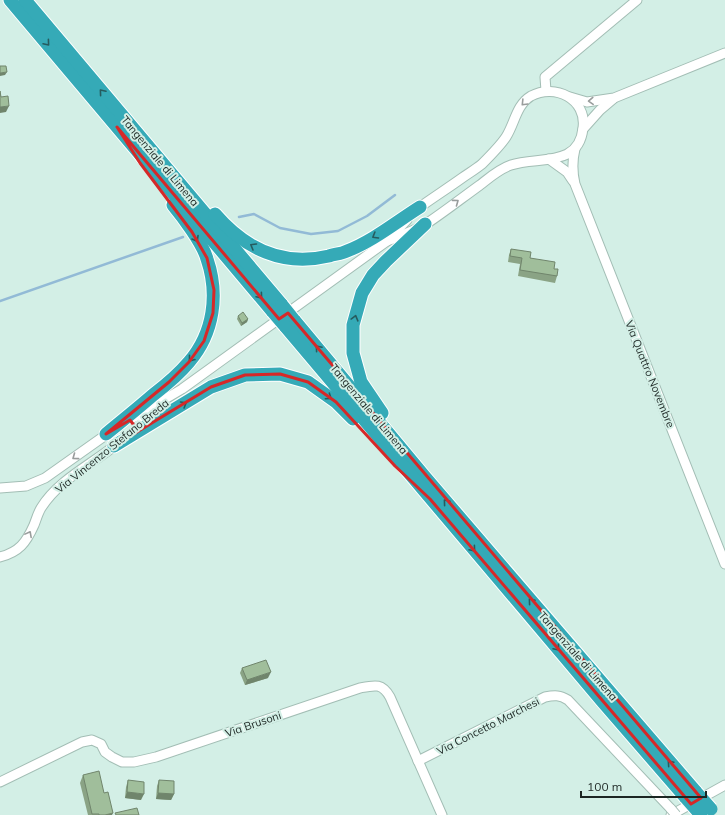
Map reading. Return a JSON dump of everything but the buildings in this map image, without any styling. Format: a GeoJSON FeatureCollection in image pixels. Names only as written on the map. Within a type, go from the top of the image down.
{"type":"FeatureCollection","features":[{"type":"Feature","properties":{"kind":"highway","name":"Tangenziale di Limena"},"geometry":{"type":"LineString","coordinates":[[10,0],[122,124],[277,308],[424,476],[691,795]]}},
{"type":"Feature","properties":{"kind":"highway","name":"Tangenziale di Limena"},"geometry":{"type":"LineString","coordinates":[[25,0],[122,124]]}},
{"type":"Feature","properties":{"kind":"highway"},"geometry":{"type":"LineString","coordinates":[[122,124],[155,147],[217,217],[236,234],[250,245],[267,253],[285,258],[314,259],[346,252],[373,237],[420,207]]}},
{"type":"Feature","properties":{"kind":"highway"},"geometry":{"type":"LineString","coordinates":[[106,434],[169,382],[189,362],[204,341],[213,313],[214,290],[207,258],[192,232],[140,163],[122,124]]}},
{"type":"Feature","properties":{"kind":"highway"},"geometry":{"type":"LineString","coordinates":[[424,476],[361,382],[353,353],[353,325],[362,293],[373,276],[386,261],[425,224]]}},
{"type":"Feature","properties":{"kind":"highway","name":"Tangenziale di Limena"},"geometry":{"type":"LineString","coordinates":[[290,323],[430,499],[602,701],[710,813]]}},
{"type":"Feature","properties":{"kind":"highway"},"geometry":{"type":"LineString","coordinates":[[114,446],[211,387],[245,375],[280,374],[308,382],[336,402],[366,432],[395,466],[430,499]]}},
{"type":"Feature","properties":{"kind":"street"},"geometry":{"type":"LineString","coordinates":[[638,0],[545,76],[546,91],[556,92],[588,102],[614,98],[725,53]]}},
{"type":"Feature","properties":{"kind":"street","name":"Via Vincenzo Stefano Breda"},"geometry":{"type":"LineString","coordinates":[[0,557],[8,555],[24,544],[34,526],[41,508],[55,491],[69,479],[114,446],[182,389],[387,241],[420,207],[481,165],[506,137],[514,123],[518,109],[531,97],[546,91]]}},
{"type":"Feature","properties":{"kind":"street"},"geometry":{"type":"LineString","coordinates":[[569,96],[577,105],[584,118],[583,129],[575,148]]}},
{"type":"Feature","properties":{"kind":"street"},"geometry":{"type":"LineString","coordinates":[[583,129],[600,110],[614,98]]}},
{"type":"Feature","properties":{"kind":"street","name":"Via Vincenzo Stefano Breda"},"geometry":{"type":"LineString","coordinates":[[387,241],[425,224],[509,166],[526,161],[558,159],[569,155],[575,148]]}},
{"type":"Feature","properties":{"kind":"street","name":"Via Quattro Novembre"},"geometry":{"type":"LineString","coordinates":[[574,184],[572,168],[575,148]]}},
{"type":"Feature","properties":{"kind":"street","name":"Via Quattro Novembre"},"geometry":{"type":"LineString","coordinates":[[549,159],[568,172],[574,184],[725,564]]}},
{"type":"Feature","properties":{"kind":"street","name":"Via Vincenzo Stefano Breda"},"geometry":{"type":"LineString","coordinates":[[0,488],[26,486],[45,478],[106,434],[182,389]]}},
{"type":"Feature","properties":{"kind":"street","name":"Via Brusoni"},"geometry":{"type":"LineString","coordinates":[[0,782],[82,742],[92,740],[101,744],[105,752],[112,757],[122,762],[134,762],[156,757],[372,685],[380,686],[385,689],[442,815]]}},
{"type":"Feature","properties":{"kind":"street","name":"Via Concetto Marchesi"},"geometry":{"type":"LineString","coordinates":[[418,761],[545,697],[554,695],[562,696],[571,703],[673,813]]}},
{"type":"Feature","properties":{"kind":"street"},"geometry":{"type":"LineString","coordinates":[[673,813],[725,784]]}},
{"type":"Feature","properties":{"kind":"highlighted area"},"geometry":{"type":"Polygon","coordinates":[[[117,127],[279,319],[288,313],[701,798],[691,804],[430,499],[395,466],[336,402],[308,382],[280,374],[245,375],[211,387],[114,446],[136,428],[130,420],[106,434],[169,382],[189,362],[204,341],[213,313],[214,290],[207,258],[192,232],[140,163],[117,127]]]}},
{"type":"Feature","properties":{"kind":"waterway"},"geometry":{"type":"LineString","coordinates":[[239,217],[254,214],[280,228],[311,234],[338,231],[367,216],[395,195]]}},
{"type":"Feature","properties":{"kind":"waterway"},"geometry":{"type":"LineString","coordinates":[[0,301],[183,237]]}}]}
